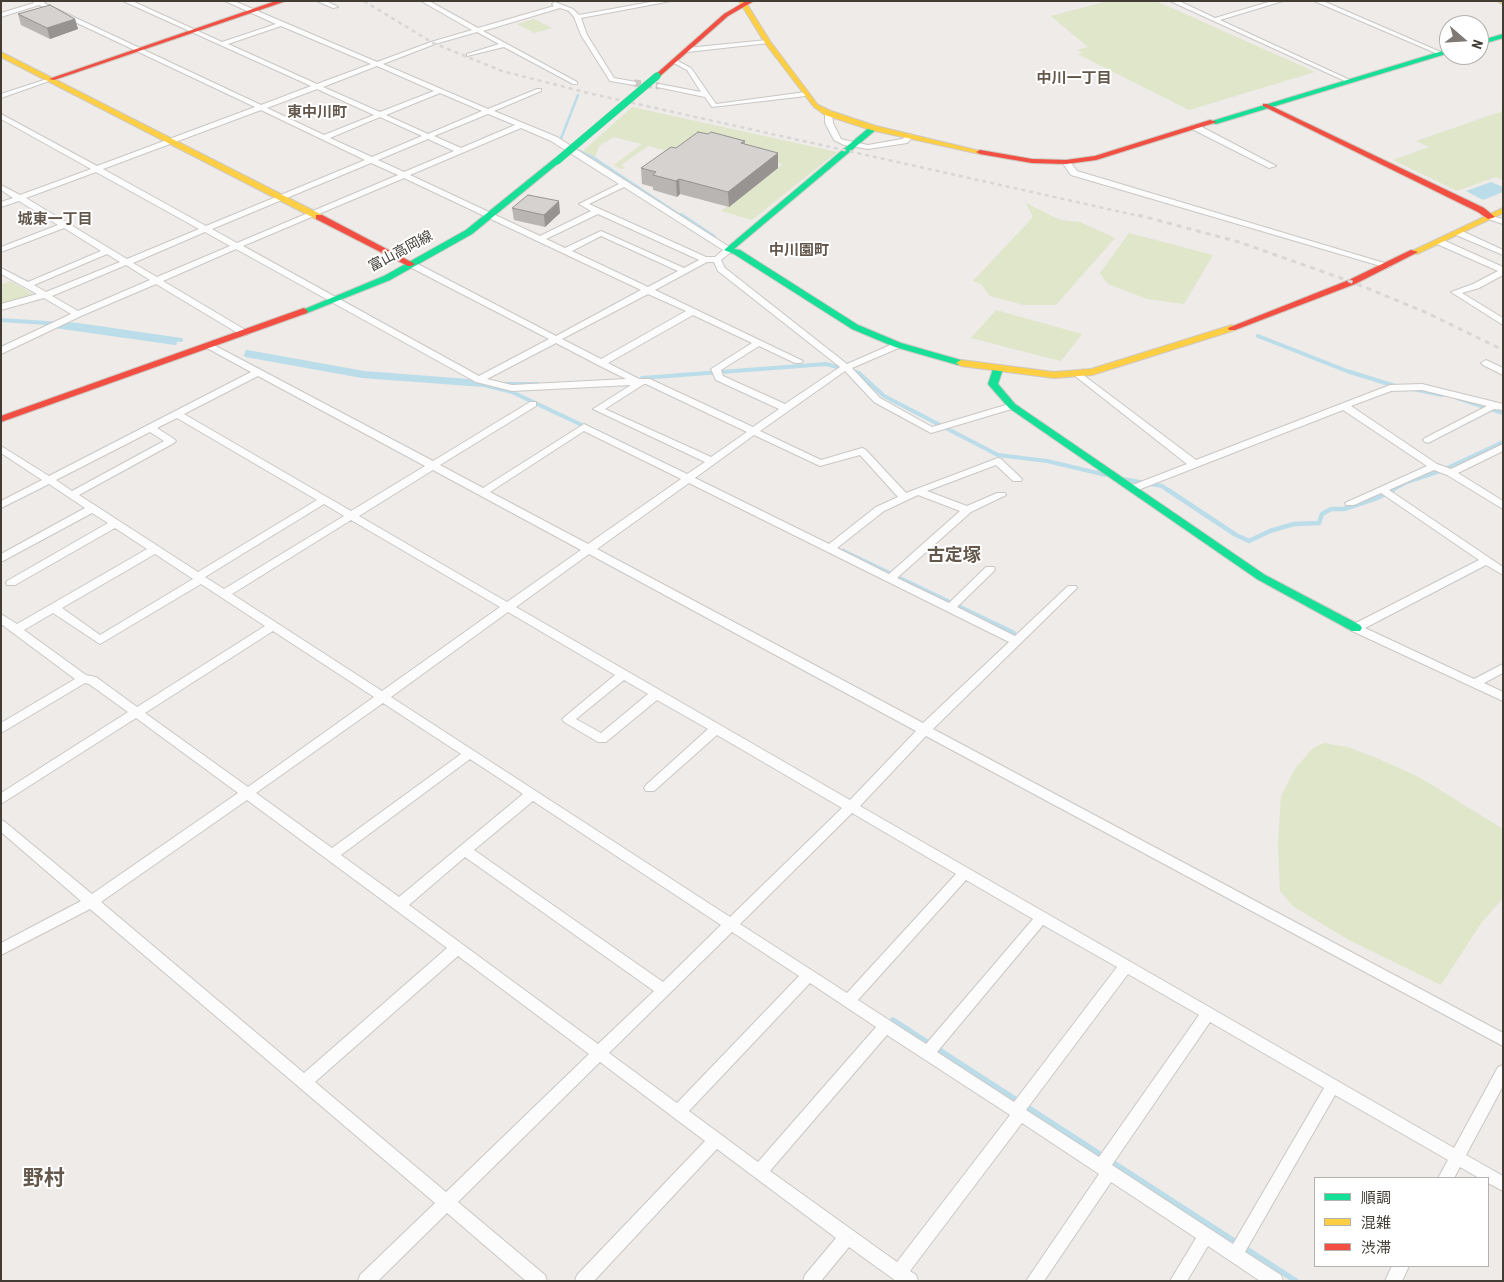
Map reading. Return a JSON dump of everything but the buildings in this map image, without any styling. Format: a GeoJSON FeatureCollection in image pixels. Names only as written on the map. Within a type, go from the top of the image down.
{"type":"FeatureCollection","features":[{"type":"Feature","properties":{"kind":"street"},"geometry":{"type":"LineString","coordinates":[[126,1],[461,151]]}},
{"type":"Feature","properties":{"kind":"street"},"geometry":{"type":"LineString","coordinates":[[228,1],[554,139],[728,250],[737,252],[855,327],[898,345],[958,363],[1054,375],[1078,374],[1149,355],[1226,330],[1326,293],[1440,242],[1503,210]]}},
{"type":"Feature","properties":{"kind":"street"},"geometry":{"type":"LineString","coordinates":[[1,96],[283,1]]}},
{"type":"Feature","properties":{"kind":"street"},"geometry":{"type":"LineString","coordinates":[[320,1],[335,8]]}},
{"type":"Feature","properties":{"kind":"street"},"geometry":{"type":"LineString","coordinates":[[424,1],[575,83]]}},
{"type":"Feature","properties":{"kind":"street"},"geometry":{"type":"LineString","coordinates":[[549,1],[571,10],[577,16],[584,34],[612,80],[634,83]]}},
{"type":"Feature","properties":{"kind":"street"},"geometry":{"type":"LineString","coordinates":[[577,16],[668,1]]}},
{"type":"Feature","properties":{"kind":"street"},"geometry":{"type":"LineString","coordinates":[[1173,1],[1348,80]]}},
{"type":"Feature","properties":{"kind":"street"},"geometry":{"type":"LineString","coordinates":[[1214,20],[1280,1]]}},
{"type":"Feature","properties":{"kind":"street"},"geometry":{"type":"LineString","coordinates":[[1317,1],[1439,50]]}},
{"type":"Feature","properties":{"kind":"street"},"geometry":{"type":"LineString","coordinates":[[1,15],[40,2],[370,160],[798,361]]}},
{"type":"Feature","properties":{"kind":"street"},"geometry":{"type":"LineString","coordinates":[[746,2],[767,42],[816,106],[828,113],[874,128],[1007,157],[1066,162],[1096,158],[1265,105],[1439,54]]}},
{"type":"Feature","properties":{"kind":"street","name":"富山高岡線"},"geometry":{"type":"LineString","coordinates":[[1,418],[336,300],[411,264],[469,232],[658,81],[674,61],[726,15],[746,2]]}},
{"type":"Feature","properties":{"kind":"street"},"geometry":{"type":"LineString","coordinates":[[1,205],[433,43],[561,6]]}},
{"type":"Feature","properties":{"kind":"street"},"geometry":{"type":"LineString","coordinates":[[222,44],[281,24]]}},
{"type":"Feature","properties":{"kind":"street"},"geometry":{"type":"LineString","coordinates":[[1489,40],[1503,36]]}},
{"type":"Feature","properties":{"kind":"street"},"geometry":{"type":"LineString","coordinates":[[687,50],[767,42]]}},
{"type":"Feature","properties":{"kind":"street"},"geometry":{"type":"LineString","coordinates":[[469,55],[504,45]]}},
{"type":"Feature","properties":{"kind":"street"},"geometry":{"type":"LineString","coordinates":[[1,54],[640,382]]}},
{"type":"Feature","properties":{"kind":"street"},"geometry":{"type":"LineString","coordinates":[[674,61],[689,68],[714,106],[806,94]]}},
{"type":"Feature","properties":{"kind":"street"},"geometry":{"type":"LineString","coordinates":[[658,81],[707,95]]}},
{"type":"Feature","properties":{"kind":"street"},"geometry":{"type":"LineString","coordinates":[[325,137],[440,90]]}},
{"type":"Feature","properties":{"kind":"street"},"geometry":{"type":"LineString","coordinates":[[1,307],[44,295],[127,263],[540,90]]}},
{"type":"Feature","properties":{"kind":"street"},"geometry":{"type":"LineString","coordinates":[[1265,105],[1503,222]]}},
{"type":"Feature","properties":{"kind":"street"},"geometry":{"type":"LineString","coordinates":[[828,113],[829,124],[838,140],[868,147],[904,141],[910,136]]}},
{"type":"Feature","properties":{"kind":"street"},"geometry":{"type":"LineString","coordinates":[[1,116],[479,380],[512,388],[647,381],[820,463],[862,451],[903,496]]}},
{"type":"Feature","properties":{"kind":"street"},"geometry":{"type":"LineString","coordinates":[[1,351],[78,314],[521,126]]}},
{"type":"Feature","properties":{"kind":"street"},"geometry":{"type":"LineString","coordinates":[[1195,127],[1272,166]]}},
{"type":"Feature","properties":{"kind":"street"},"geometry":{"type":"LineString","coordinates":[[479,380],[705,260],[717,259],[856,145],[874,128]]}},
{"type":"Feature","properties":{"kind":"street"},"geometry":{"type":"LineString","coordinates":[[1066,162],[1074,173],[1387,265]]}},
{"type":"Feature","properties":{"kind":"street"},"geometry":{"type":"LineString","coordinates":[[624,184],[583,204],[705,260]]}},
{"type":"Feature","properties":{"kind":"street"},"geometry":{"type":"LineString","coordinates":[[1,188],[244,333]]}},
{"type":"Feature","properties":{"kind":"street"},"geometry":{"type":"LineString","coordinates":[[540,239],[597,211]]}},
{"type":"Feature","properties":{"kind":"street"},"geometry":{"type":"LineString","coordinates":[[1,250],[64,225]]}},
{"type":"Feature","properties":{"kind":"street"},"geometry":{"type":"LineString","coordinates":[[566,251],[601,233],[684,271]]}},
{"type":"Feature","properties":{"kind":"street"},"geometry":{"type":"LineString","coordinates":[[1459,233],[1503,253]]}},
{"type":"Feature","properties":{"kind":"street"},"geometry":{"type":"LineString","coordinates":[[1440,242],[1503,271]]}},
{"type":"Feature","properties":{"kind":"street"},"geometry":{"type":"LineString","coordinates":[[27,285],[107,251]]}},
{"type":"Feature","properties":{"kind":"street"},"geometry":{"type":"LineString","coordinates":[[717,259],[721,269],[846,370],[877,400],[931,430],[1012,406]]}},
{"type":"Feature","properties":{"kind":"street"},"geometry":{"type":"LineString","coordinates":[[1,270],[78,314]]}},
{"type":"Feature","properties":{"kind":"street"},"geometry":{"type":"LineString","coordinates":[[1501,319],[1455,292],[1476,286],[1503,271]]}},
{"type":"Feature","properties":{"kind":"street"},"geometry":{"type":"LineString","coordinates":[[601,363],[693,311]]}},
{"type":"Feature","properties":{"kind":"street"},"geometry":{"type":"LineString","coordinates":[[759,342],[716,369],[719,378],[786,408]]}},
{"type":"Feature","properties":{"kind":"street"},"geometry":{"type":"LineString","coordinates":[[208,345],[590,548],[924,730],[1503,1040]]}},
{"type":"Feature","properties":{"kind":"street"},"geometry":{"type":"LineString","coordinates":[[1,950],[90,902],[248,793],[786,408],[846,370],[898,345]]}},
{"type":"Feature","properties":{"kind":"street"},"geometry":{"type":"LineString","coordinates":[[1486,363],[1503,372]]}},
{"type":"Feature","properties":{"kind":"street"},"geometry":{"type":"LineString","coordinates":[[998,369],[993,384],[1012,406],[1261,577],[1356,628],[1503,697]]}},
{"type":"Feature","properties":{"kind":"street"},"geometry":{"type":"LineString","coordinates":[[1,505],[258,372]]}},
{"type":"Feature","properties":{"kind":"street"},"geometry":{"type":"LineString","coordinates":[[1078,374],[1194,464]]}},
{"type":"Feature","properties":{"kind":"street"},"geometry":{"type":"LineString","coordinates":[[640,382],[598,409],[711,461]]}},
{"type":"Feature","properties":{"kind":"street"},"geometry":{"type":"LineString","coordinates":[[1134,488],[1390,388],[1422,387],[1444,391],[1498,407]]}},
{"type":"Feature","properties":{"kind":"street"},"geometry":{"type":"LineString","coordinates":[[224,594],[432,464],[533,404]]}},
{"type":"Feature","properties":{"kind":"street"},"geometry":{"type":"LineString","coordinates":[[1344,406],[1434,466],[1451,473],[1503,506]]}},
{"type":"Feature","properties":{"kind":"street"},"geometry":{"type":"LineString","coordinates":[[1428,440],[1498,407]]}},
{"type":"Feature","properties":{"kind":"street"},"geometry":{"type":"LineString","coordinates":[[177,414],[1332,1087],[1503,1184]]}},
{"type":"Feature","properties":{"kind":"street"},"geometry":{"type":"LineString","coordinates":[[484,492],[584,427],[1016,641]]}},
{"type":"Feature","properties":{"kind":"street"},"geometry":{"type":"LineString","coordinates":[[72,495],[171,441],[150,428]]}},
{"type":"Feature","properties":{"kind":"street"},"geometry":{"type":"LineString","coordinates":[[1451,473],[1503,447]]}},
{"type":"Feature","properties":{"kind":"street"},"geometry":{"type":"LineString","coordinates":[[1,449],[886,1026],[931,1048],[1020,1108],[1107,1163],[1206,1236],[1239,1248],[1275,1281]]}},
{"type":"Feature","properties":{"kind":"street"},"geometry":{"type":"LineString","coordinates":[[831,548],[880,509],[918,490],[998,461],[1017,479]]}},
{"type":"Feature","properties":{"kind":"street"},"geometry":{"type":"LineString","coordinates":[[1350,503],[1434,466]]}},
{"type":"Feature","properties":{"kind":"street"},"geometry":{"type":"LineString","coordinates":[[1381,489],[1503,572]]}},
{"type":"Feature","properties":{"kind":"street"},"geometry":{"type":"LineString","coordinates":[[918,490],[967,510]]}},
{"type":"Feature","properties":{"kind":"street"},"geometry":{"type":"LineString","coordinates":[[890,578],[967,510],[1001,495]]}},
{"type":"Feature","properties":{"kind":"street"},"geometry":{"type":"LineString","coordinates":[[54,608],[100,640],[324,500]]}},
{"type":"Feature","properties":{"kind":"street"},"geometry":{"type":"LineString","coordinates":[[1,559],[93,508]]}},
{"type":"Feature","properties":{"kind":"street"},"geometry":{"type":"LineString","coordinates":[[11,583],[115,523]]}},
{"type":"Feature","properties":{"kind":"street"},"geometry":{"type":"LineString","coordinates":[[17,629],[155,549]]}},
{"type":"Feature","properties":{"kind":"street"},"geometry":{"type":"LineString","coordinates":[[1356,628],[1486,561]]}},
{"type":"Feature","properties":{"kind":"street"},"geometry":{"type":"LineString","coordinates":[[950,608],[990,570]]}},
{"type":"Feature","properties":{"kind":"street"},"geometry":{"type":"LineString","coordinates":[[366,1281],[851,807],[924,730],[1072,588]]}},
{"type":"Feature","properties":{"kind":"street"},"geometry":{"type":"LineString","coordinates":[[1,618],[83,679],[92,680],[137,712],[332,854],[847,1237],[904,1276],[1020,1108],[1125,966]]}},
{"type":"Feature","properties":{"kind":"street"},"geometry":{"type":"LineString","coordinates":[[1,799],[272,626]]}},
{"type":"Feature","properties":{"kind":"street"},"geometry":{"type":"LineString","coordinates":[[1474,684],[1503,668]]}},
{"type":"Feature","properties":{"kind":"street"},"geometry":{"type":"LineString","coordinates":[[623,675],[568,719],[602,739],[656,694]]}},
{"type":"Feature","properties":{"kind":"street"},"geometry":{"type":"LineString","coordinates":[[1,715],[6,726],[83,679]]}},
{"type":"Feature","properties":{"kind":"street"},"geometry":{"type":"LineString","coordinates":[[650,788],[716,729]]}},
{"type":"Feature","properties":{"kind":"street"},"geometry":{"type":"LineString","coordinates":[[332,854],[470,753]]}},
{"type":"Feature","properties":{"kind":"street"},"geometry":{"type":"LineString","coordinates":[[399,905],[532,794]]}},
{"type":"Feature","properties":{"kind":"street"},"geometry":{"type":"LineString","coordinates":[[1,825],[539,1281]]}},
{"type":"Feature","properties":{"kind":"street"},"geometry":{"type":"LineString","coordinates":[[464,850],[663,990]]}},
{"type":"Feature","properties":{"kind":"street"},"geometry":{"type":"LineString","coordinates":[[850,1001],[964,873]]}},
{"type":"Feature","properties":{"kind":"street"},"geometry":{"type":"LineString","coordinates":[[931,1048],[1042,917]]}},
{"type":"Feature","properties":{"kind":"street"},"geometry":{"type":"LineString","coordinates":[[304,1082],[457,948]]}},
{"type":"Feature","properties":{"kind":"street"},"geometry":{"type":"LineString","coordinates":[[678,1112],[809,975]]}},
{"type":"Feature","properties":{"kind":"street"},"geometry":{"type":"LineString","coordinates":[[1034,1281],[1107,1163],[1208,1014]]}},
{"type":"Feature","properties":{"kind":"street"},"geometry":{"type":"LineString","coordinates":[[759,1172],[886,1026]]}},
{"type":"Feature","properties":{"kind":"street"},"geometry":{"type":"LineString","coordinates":[[1447,1177],[1503,1072]]}},
{"type":"Feature","properties":{"kind":"street"},"geometry":{"type":"LineString","coordinates":[[1239,1248],[1332,1087]]}},
{"type":"Feature","properties":{"kind":"street"},"geometry":{"type":"LineString","coordinates":[[583,1281],[716,1140]]}},
{"type":"Feature","properties":{"kind":"street"},"geometry":{"type":"LineString","coordinates":[[1178,1281],[1206,1236]]}},
{"type":"Feature","properties":{"kind":"street"},"geometry":{"type":"LineString","coordinates":[[811,1281],[847,1237]]}},
{"type":"Feature","properties":{"kind":"street"},"geometry":{"type":"LineString","coordinates":[[1393,1281],[1400,1267]]}},
{"type":"Feature","properties":{"kind":"green space"},"geometry":{"type":"Polygon","coordinates":[[[1108,1],[1156,1],[1315,72],[1189,110],[1078,54],[1083,53],[1077,50],[1088,47],[1051,16],[1108,1]]]}},
{"type":"Feature","properties":{"kind":"green space"},"geometry":{"type":"Polygon","coordinates":[[[534,19],[552,28],[535,33],[517,24],[534,19]]]}},
{"type":"Feature","properties":{"kind":"green space"},"geometry":{"type":"Polygon","coordinates":[[[632,107],[837,152],[752,220],[721,211],[783,164],[697,143],[680,154],[648,146],[621,165],[625,167],[623,169],[614,165],[642,144],[614,137],[599,146],[595,157],[583,151],[632,107]]]}},
{"type":"Feature","properties":{"kind":"green space"},"geometry":{"type":"Polygon","coordinates":[[[1503,111],[1503,180],[1496,177],[1457,191],[1393,160],[1429,147],[1416,141],[1503,111]]]}},
{"type":"Feature","properties":{"kind":"green space"},"geometry":{"type":"Polygon","coordinates":[[[1026,203],[1060,220],[1080,222],[1115,238],[1056,305],[1024,305],[990,296],[981,284],[973,281],[1033,217],[1026,203]]]}},
{"type":"Feature","properties":{"kind":"green space"},"geometry":{"type":"Polygon","coordinates":[[[1129,233],[1213,255],[1184,304],[1147,299],[1108,284],[1100,273],[1129,233]]]}},
{"type":"Feature","properties":{"kind":"green space"},"geometry":{"type":"Polygon","coordinates":[[[10,281],[40,298],[1,309],[1,285],[10,281]]]}},
{"type":"Feature","properties":{"kind":"green space"},"geometry":{"type":"Polygon","coordinates":[[[996,310],[1082,334],[1061,361],[971,338],[996,310]]]}},
{"type":"Feature","properties":{"kind":"green space"},"geometry":{"type":"Polygon","coordinates":[[[1324,743],[1347,747],[1419,777],[1503,829],[1503,898],[1482,922],[1441,985],[1349,940],[1294,907],[1280,891],[1278,844],[1281,796],[1295,769],[1312,749],[1324,743]]]}},
{"type":"Feature","properties":{"kind":"water"},"geometry":{"type":"Polygon","coordinates":[[[1491,182],[1503,187],[1503,192],[1483,200],[1466,191],[1491,182]]]}},
{"type":"Feature","properties":{"kind":"waterway"},"geometry":{"type":"LineString","coordinates":[[564,143],[560,141],[578,95]]}},
{"type":"Feature","properties":{"kind":"waterway"},"geometry":{"type":"LineString","coordinates":[[573,148],[594,158],[683,217]]}},
{"type":"Feature","properties":{"kind":"waterway"},"geometry":{"type":"LineString","coordinates":[[681,215],[714,237]]}},
{"type":"Feature","properties":{"kind":"waterway"},"geometry":{"type":"LineString","coordinates":[[1,320],[78,325],[181,340]]}},
{"type":"Feature","properties":{"kind":"waterway"},"geometry":{"type":"LineString","coordinates":[[55,326],[175,343]]}},
{"type":"Feature","properties":{"kind":"waterway"},"geometry":{"type":"LineString","coordinates":[[1258,336],[1347,371],[1395,386]]}},
{"type":"Feature","properties":{"kind":"waterway"},"geometry":{"type":"LineString","coordinates":[[247,352],[364,373],[481,382]]}},
{"type":"Feature","properties":{"kind":"waterway"},"geometry":{"type":"LineString","coordinates":[[246,355],[362,376],[484,385],[512,392],[586,427]]}},
{"type":"Feature","properties":{"kind":"waterway"},"geometry":{"type":"LineString","coordinates":[[642,378],[826,364],[859,373],[884,396],[998,455],[1047,461],[1106,475]]}},
{"type":"Feature","properties":{"kind":"waterway"},"geometry":{"type":"LineString","coordinates":[[504,384],[538,384]]}},
{"type":"Feature","properties":{"kind":"waterway"},"geometry":{"type":"LineString","coordinates":[[1413,389],[1442,395]]}},
{"type":"Feature","properties":{"kind":"waterway"},"geometry":{"type":"LineString","coordinates":[[1457,398],[1503,413]]}},
{"type":"Feature","properties":{"kind":"waterway"},"geometry":{"type":"LineString","coordinates":[[1390,491],[1407,482],[1443,470],[1503,442]]}},
{"type":"Feature","properties":{"kind":"waterway"},"geometry":{"type":"LineString","coordinates":[[1123,479],[1162,486],[1169,491]]}},
{"type":"Feature","properties":{"kind":"waterway"},"geometry":{"type":"LineString","coordinates":[[1168,490],[1236,535],[1249,541],[1270,531],[1294,524],[1319,523],[1322,514],[1331,509],[1344,509],[1377,498],[1393,490]]}},
{"type":"Feature","properties":{"kind":"waterway"},"geometry":{"type":"LineString","coordinates":[[843,551],[1014,633]]}},
{"type":"Feature","properties":{"kind":"waterway"},"geometry":{"type":"LineString","coordinates":[[893,1020],[1296,1281]]}},
{"type":"Feature","properties":{"kind":"tunnel"},"geometry":{"type":"LineString","coordinates":[[634,83],[659,86]]}},
{"type":"Feature","properties":{"kind":"railway"},"geometry":{"type":"LineString","coordinates":[[364,1],[433,43],[502,71],[588,93],[1144,217]]}},
{"type":"Feature","properties":{"kind":"railway"},"geometry":{"type":"LineString","coordinates":[[1138,215],[1239,242],[1352,282],[1425,312],[1503,350]]}},
{"type":"Feature","properties":{"kind":"traffic: fast"},"geometry":{"type":"LineString","coordinates":[[1489,40],[1503,36]]}},
{"type":"Feature","properties":{"kind":"traffic: fast"},"geometry":{"type":"LineString","coordinates":[[1213,122],[1439,54]]}},
{"type":"Feature","properties":{"kind":"traffic: fast"},"geometry":{"type":"LineString","coordinates":[[557,161],[657,76]]}},
{"type":"Feature","properties":{"kind":"traffic: fast"},"geometry":{"type":"LineString","coordinates":[[728,250],[874,128]]}},
{"type":"Feature","properties":{"kind":"traffic: fast"},"geometry":{"type":"LineString","coordinates":[[304,311],[387,278],[469,232],[557,161]]}},
{"type":"Feature","properties":{"kind":"traffic: fast"},"geometry":{"type":"LineString","coordinates":[[728,250],[737,252],[855,327],[898,345],[961,363]]}},
{"type":"Feature","properties":{"kind":"traffic: fast"},"geometry":{"type":"LineString","coordinates":[[998,369],[993,384],[1012,406],[1261,577],[1356,628]]}},
{"type":"Feature","properties":{"kind":"traffic: slow"},"geometry":{"type":"LineString","coordinates":[[742,1],[767,42],[816,106],[828,113],[874,128],[980,152]]}},
{"type":"Feature","properties":{"kind":"traffic: slow"},"geometry":{"type":"LineString","coordinates":[[1,54],[319,217]]}},
{"type":"Feature","properties":{"kind":"traffic: slow"},"geometry":{"type":"LineString","coordinates":[[1414,252],[1503,210]]}},
{"type":"Feature","properties":{"kind":"traffic: slow"},"geometry":{"type":"LineString","coordinates":[[961,363],[1054,375],[1092,372],[1232,328]]}},
{"type":"Feature","properties":{"kind":"traffic: jam"},"geometry":{"type":"LineString","coordinates":[[52,79],[283,1]]}},
{"type":"Feature","properties":{"kind":"traffic: jam"},"geometry":{"type":"LineString","coordinates":[[657,76],[726,15],[751,1]]}},
{"type":"Feature","properties":{"kind":"traffic: jam"},"geometry":{"type":"LineString","coordinates":[[1265,105],[1481,210],[1491,217]]}},
{"type":"Feature","properties":{"kind":"traffic: jam"},"geometry":{"type":"LineString","coordinates":[[980,152],[1032,161],[1066,162],[1096,158],[1213,122]]}},
{"type":"Feature","properties":{"kind":"traffic: jam"},"geometry":{"type":"LineString","coordinates":[[319,217],[411,264]]}},
{"type":"Feature","properties":{"kind":"traffic: jam"},"geometry":{"type":"LineString","coordinates":[[1232,328],[1352,282],[1414,252]]}},
{"type":"Feature","properties":{"kind":"traffic: jam"},"geometry":{"type":"LineString","coordinates":[[1,419],[304,311]]}},
{"type":"Feature","properties":{"kind":"district","name":"中川一丁目"},"geometry":{"type":"Point","coordinates":[1074,79]}},
{"type":"Feature","properties":{"kind":"district","name":"東中川町"},"geometry":{"type":"Point","coordinates":[317,113]}},
{"type":"Feature","properties":{"kind":"district","name":"城東一丁目"},"geometry":{"type":"Point","coordinates":[55,220]}},
{"type":"Feature","properties":{"kind":"district","name":"中川園町"},"geometry":{"type":"Point","coordinates":[799,251]}},
{"type":"Feature","properties":{"kind":"district","name":"古定塚"},"geometry":{"type":"Point","coordinates":[954,556]}},
{"type":"Feature","properties":{"kind":"district","name":"野村"},"geometry":{"type":"Point","coordinates":[44,1180]}}]}
